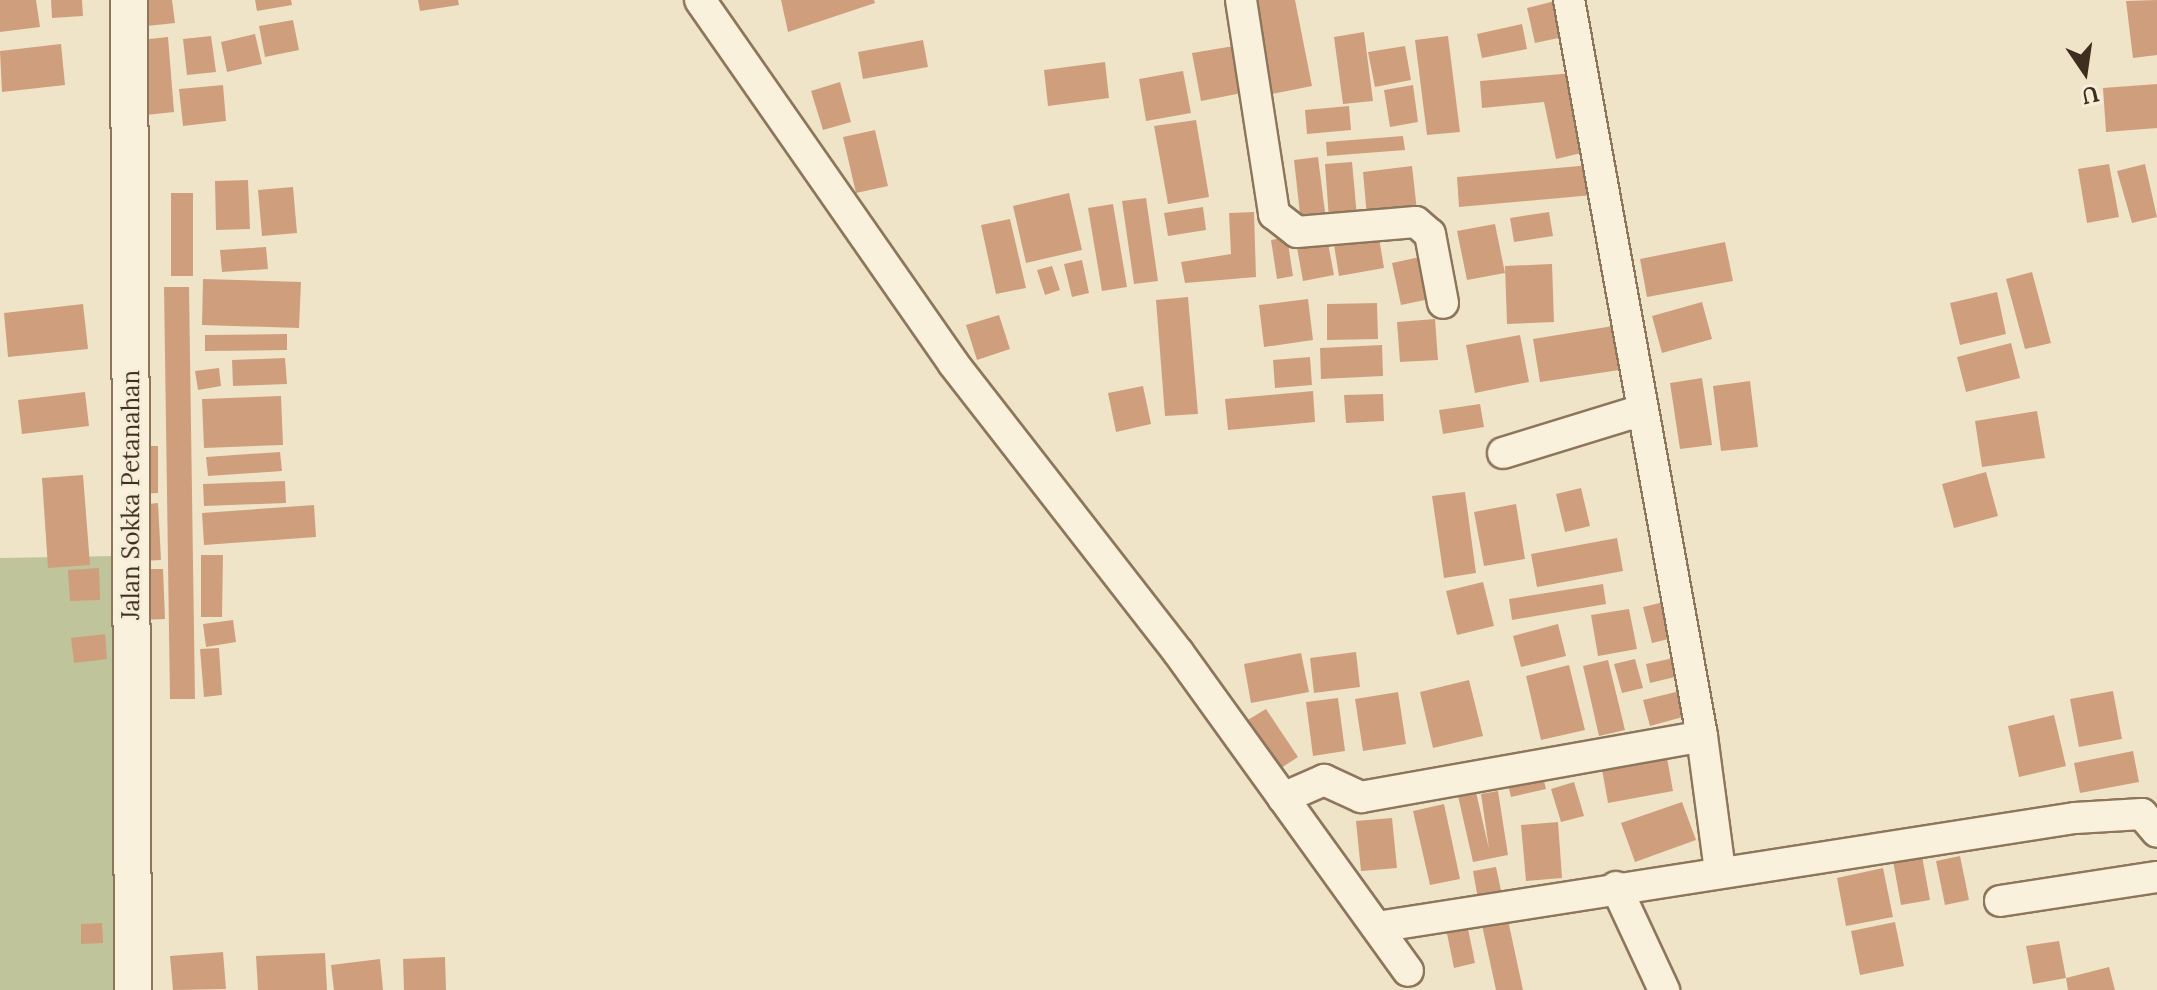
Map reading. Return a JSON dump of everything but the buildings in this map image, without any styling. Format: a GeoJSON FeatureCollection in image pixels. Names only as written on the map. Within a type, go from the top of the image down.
{"type":"FeatureCollection","features":[{"type":"Feature","properties":{"kind":"street","name":"Jalan Sokka Petanahan"},"geometry":{"type":"LineString","coordinates":[[129,0],[133,990]]}},
{"type":"Feature","properties":{"kind":"street"},"geometry":{"type":"LineString","coordinates":[[700,0],[953,363],[1283,798],[1408,971]]}},
{"type":"Feature","properties":{"kind":"street"},"geometry":{"type":"LineString","coordinates":[[1241,0],[1274,214],[1297,232],[1416,222],[1430,234],[1443,303]]}},
{"type":"Feature","properties":{"kind":"street"},"geometry":{"type":"LineString","coordinates":[[1569,0],[1702,736],[1720,871]]}},
{"type":"Feature","properties":{"kind":"street"},"geometry":{"type":"LineString","coordinates":[[1503,453],[1643,410]]}},
{"type":"Feature","properties":{"kind":"street"},"geometry":{"type":"LineString","coordinates":[[1283,798],[1324,780],[1361,797],[1702,736]]}},
{"type":"Feature","properties":{"kind":"street"},"geometry":{"type":"LineString","coordinates":[[1377,927],[1616,887],[2075,818],[2142,814],[2157,832]]}},
{"type":"Feature","properties":{"kind":"street"},"geometry":{"type":"LineString","coordinates":[[2000,901],[2157,877]]}},
{"type":"Feature","properties":{"kind":"street"},"geometry":{"type":"LineString","coordinates":[[1616,887],[1664,990]]}},
{"type":"Feature","properties":{"kind":"green space"},"geometry":{"type":"Polygon","coordinates":[[[116,556],[117,990],[0,990],[0,558],[116,556]]]}}]}
